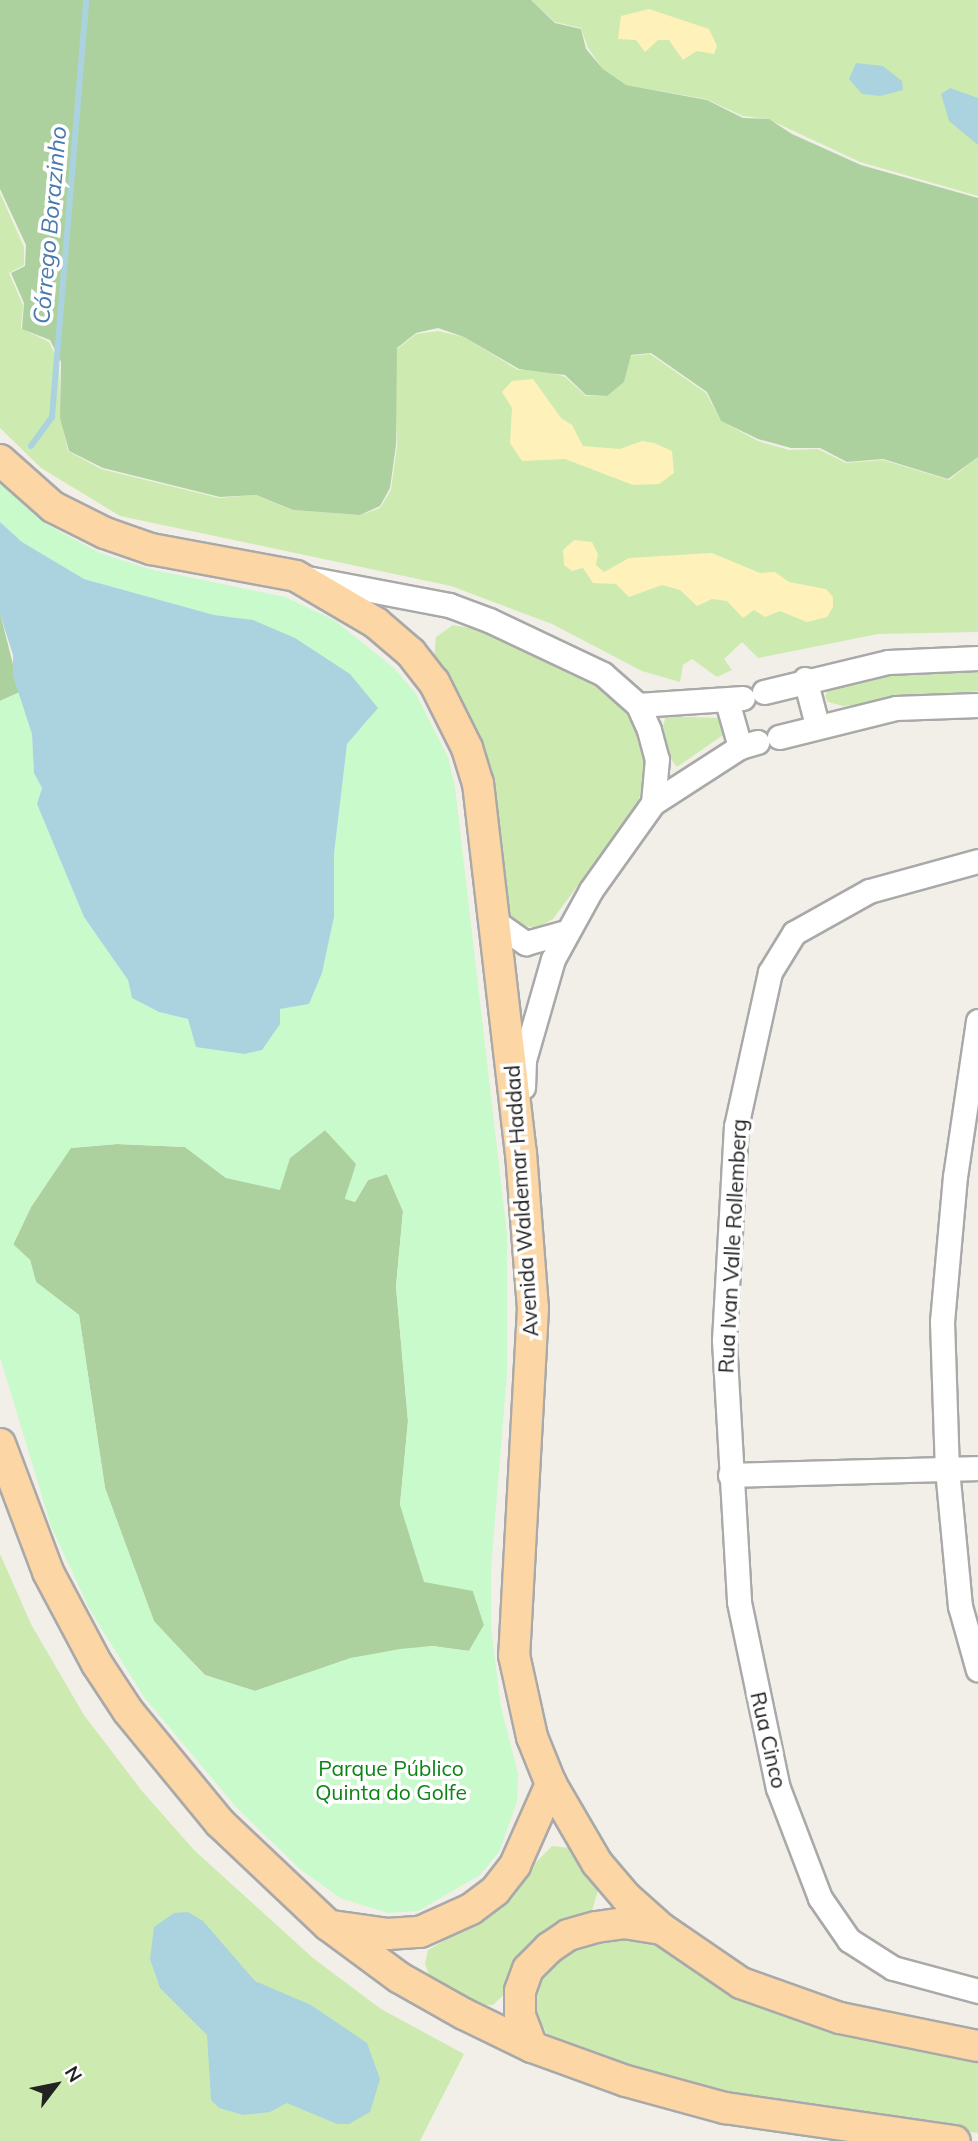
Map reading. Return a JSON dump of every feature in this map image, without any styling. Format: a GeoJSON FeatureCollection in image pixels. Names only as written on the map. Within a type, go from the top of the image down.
{"type":"FeatureCollection","features":[{"type":"Feature","properties":{"kind":"main road","name":"Avenida Waldemar Haddad"},"geometry":{"type":"LineString","coordinates":[[0,460],[53,507],[105,533],[151,549],[296,576],[376,622],[411,653],[434,682],[467,748],[478,783],[521,1153],[533,1308],[513,1609],[514,1655],[532,1737],[551,1784],[597,1863],[626,1898],[662,1929],[741,1983],[790,2003],[840,2018],[978,2046]]}},
{"type":"Feature","properties":{"kind":"main road"},"geometry":{"type":"LineString","coordinates":[[0,1444],[48,1572],[97,1664],[128,1711],[220,1823],[328,1925],[400,1978],[532,2048],[626,2081],[725,2108],[955,2141]]}},
{"type":"Feature","properties":{"kind":"main road"},"geometry":{"type":"LineString","coordinates":[[328,1925],[388,1934],[420,1932],[471,1909],[495,1891],[515,1865],[551,1784]]}},
{"type":"Feature","properties":{"kind":"main road"},"geometry":{"type":"LineString","coordinates":[[532,2048],[520,2016],[520,1991],[528,1969],[549,1948],[568,1935],[596,1927],[624,1923],[662,1929]]}},
{"type":"Feature","properties":{"kind":"street"},"geometry":{"type":"LineString","coordinates":[[296,576],[449,605],[489,620],[603,674],[638,705],[657,759],[653,803]]}},
{"type":"Feature","properties":{"kind":"street"},"geometry":{"type":"LineString","coordinates":[[638,705],[744,697],[805,679],[888,662],[978,658]]}},
{"type":"Feature","properties":{"kind":"street"},"geometry":{"type":"LineString","coordinates":[[805,679],[817,725]]}},
{"type":"Feature","properties":{"kind":"street"},"geometry":{"type":"LineString","coordinates":[[744,697],[759,742]]}},
{"type":"Feature","properties":{"kind":"street"},"geometry":{"type":"LineString","coordinates":[[521,1153],[524,1060],[553,959],[566,932],[653,803],[759,742],[817,725],[896,708],[978,705]]}},
{"type":"Feature","properties":{"kind":"street","name":"Rua Ivan Valle Rollemberg"},"geometry":{"type":"LineString","coordinates":[[730,1475],[723,1340],[736,1126],[770,972],[794,933],[869,891],[978,861]]}},
{"type":"Feature","properties":{"kind":"street"},"geometry":{"type":"LineString","coordinates":[[494,921],[526,943],[566,932]]}},
{"type":"Feature","properties":{"kind":"street"},"geometry":{"type":"LineString","coordinates":[[978,1021],[955,1176],[942,1321],[947,1469],[960,1606],[978,1670]]}},
{"type":"Feature","properties":{"kind":"street"},"geometry":{"type":"LineString","coordinates":[[730,1475],[978,1468]]}},
{"type":"Feature","properties":{"kind":"street","name":"Rua Cinco"},"geometry":{"type":"LineString","coordinates":[[730,1475],[739,1602],[778,1788],[820,1898],[849,1940],[892,1968],[978,1991]]}},
{"type":"Feature","properties":{"kind":"green space"},"geometry":{"type":"Polygon","coordinates":[[[0,0],[531,0],[555,23],[581,29],[586,49],[603,69],[626,85],[707,100],[743,118],[769,119],[792,134],[861,165],[978,198],[978,457],[948,479],[883,459],[847,462],[820,448],[791,448],[758,439],[721,421],[707,392],[651,353],[631,355],[624,382],[607,396],[586,395],[565,375],[519,369],[464,337],[438,328],[416,333],[397,348],[396,445],[390,488],[380,506],[360,515],[293,510],[256,495],[220,497],[103,468],[69,451],[60,418],[61,362],[50,340],[22,329],[24,303],[11,273],[25,266],[26,245],[0,189],[0,0]]]}},
{"type":"Feature","properties":{"kind":"green space"},"geometry":{"type":"Polygon","coordinates":[[[531,0],[978,0],[978,196],[860,162],[768,119],[743,116],[706,99],[625,85],[603,69],[588,48],[581,28],[555,22],[531,0]]]}},
{"type":"Feature","properties":{"kind":"green space"},"geometry":{"type":"Polygon","coordinates":[[[0,193],[24,247],[24,265],[9,273],[23,305],[21,328],[49,342],[59,363],[61,418],[68,451],[101,469],[219,498],[255,495],[292,510],[360,515],[380,508],[391,490],[397,446],[394,366],[397,349],[416,334],[438,331],[464,337],[518,370],[542,369],[565,377],[586,396],[606,396],[624,382],[630,356],[650,354],[706,393],[721,421],[758,441],[789,450],[818,449],[846,463],[883,460],[949,480],[978,457],[978,632],[878,634],[758,658],[742,642],[724,659],[732,670],[717,677],[692,659],[683,665],[680,682],[642,671],[552,624],[451,586],[120,516],[41,468],[0,428],[0,193]]]}},
{"type":"Feature","properties":{"kind":"green space","name":"Parque Público Quinta do Golfe"},"geometry":{"type":"Polygon","coordinates":[[[0,484],[46,524],[100,553],[149,569],[285,597],[334,620],[394,668],[416,694],[448,757],[455,787],[507,1234],[507,1373],[491,1569],[491,1628],[501,1707],[518,1774],[517,1802],[499,1852],[480,1875],[418,1911],[388,1913],[340,1898],[301,1870],[236,1807],[144,1697],[90,1610],[51,1526],[0,1357],[0,701],[20,692],[32,733],[34,773],[42,788],[37,804],[84,917],[128,980],[132,998],[159,1012],[188,1019],[194,1033],[229,1052],[244,1054],[280,1009],[309,1004],[322,973],[334,917],[334,854],[347,744],[369,719],[253,620],[214,615],[84,579],[22,542],[0,522],[0,484]],[[325,1130],[290,1158],[280,1190],[226,1178],[185,1147],[117,1144],[71,1148],[31,1207],[13,1244],[30,1260],[36,1282],[79,1315],[105,1488],[154,1621],[204,1675],[255,1691],[351,1658],[432,1646],[469,1651],[484,1625],[473,1591],[424,1582],[400,1505],[408,1421],[396,1286],[403,1211],[387,1174],[368,1180],[355,1202],[345,1199],[356,1164],[325,1130]]]}},
{"type":"Feature","properties":{"kind":"green space"},"geometry":{"type":"Polygon","coordinates":[[[0,613],[20,692],[0,701],[0,613]]]}},
{"type":"Feature","properties":{"kind":"green space"},"geometry":{"type":"Polygon","coordinates":[[[453,625],[486,631],[599,685],[618,700],[640,737],[646,772],[637,806],[553,919],[537,928],[516,924],[508,914],[434,658],[436,637],[453,625]]]}},
{"type":"Feature","properties":{"kind":"green space"},"geometry":{"type":"Polygon","coordinates":[[[978,668],[978,691],[843,706],[828,702],[825,696],[830,685],[879,675],[978,668]]]}},
{"type":"Feature","properties":{"kind":"green space"},"geometry":{"type":"Polygon","coordinates":[[[666,716],[719,718],[726,733],[677,767],[670,758],[663,726],[666,716]]]}},
{"type":"Feature","properties":{"kind":"green space"},"geometry":{"type":"Polygon","coordinates":[[[325,1130],[357,1164],[345,1198],[355,1202],[368,1180],[387,1174],[403,1211],[396,1287],[408,1421],[400,1505],[473,1591],[484,1625],[469,1651],[432,1646],[351,1658],[255,1691],[205,1675],[154,1622],[105,1488],[79,1315],[36,1282],[30,1260],[13,1245],[31,1207],[70,1148],[117,1144],[185,1147],[226,1178],[290,1158],[325,1130]]]}},
{"type":"Feature","properties":{"kind":"green space"},"geometry":{"type":"Polygon","coordinates":[[[0,1554],[32,1626],[84,1715],[142,1791],[195,1851],[313,1958],[381,2009],[464,2054],[420,2141],[0,2141],[0,1554]]]}},
{"type":"Feature","properties":{"kind":"green space"},"geometry":{"type":"Polygon","coordinates":[[[552,1846],[570,1848],[599,1887],[592,1911],[493,2005],[473,2005],[430,1978],[425,1964],[428,1950],[479,1920],[552,1846]]]}},
{"type":"Feature","properties":{"kind":"green space"},"geometry":{"type":"Polygon","coordinates":[[[631,1937],[661,1944],[755,2003],[797,2020],[846,2034],[978,2055],[978,2133],[746,2098],[614,2063],[551,2040],[532,2008],[538,1981],[552,1963],[576,1946],[600,1938],[631,1937]]]}},
{"type":"Feature","properties":{"kind":"sand"},"geometry":{"type":"Polygon","coordinates":[[[649,9],[709,29],[717,46],[714,54],[697,51],[683,60],[669,40],[658,40],[645,52],[636,40],[618,39],[621,16],[649,9]]]}},
{"type":"Feature","properties":{"kind":"sand"},"geometry":{"type":"Polygon","coordinates":[[[533,379],[561,418],[572,425],[583,446],[620,449],[642,441],[654,443],[672,451],[674,473],[659,484],[633,485],[565,459],[522,461],[510,443],[512,408],[502,392],[512,381],[533,379]]]}},
{"type":"Feature","properties":{"kind":"sand"},"geometry":{"type":"Polygon","coordinates":[[[574,540],[592,542],[598,554],[596,565],[604,572],[629,558],[712,553],[760,573],[775,572],[789,582],[826,589],[833,597],[833,607],[827,617],[807,622],[780,611],[765,617],[754,610],[743,618],[727,601],[712,599],[697,606],[680,590],[662,585],[629,597],[616,584],[593,583],[583,568],[572,571],[564,565],[563,550],[574,540]]]}},
{"type":"Feature","properties":{"kind":"water"},"geometry":{"type":"Polygon","coordinates":[[[856,63],[883,66],[902,81],[903,90],[880,96],[862,94],[849,79],[856,63]]]}},
{"type":"Feature","properties":{"kind":"water"},"geometry":{"type":"Polygon","coordinates":[[[950,88],[978,98],[978,145],[949,121],[941,94],[950,88]]]}},
{"type":"Feature","properties":{"kind":"water"},"geometry":{"type":"Polygon","coordinates":[[[0,522],[22,542],[84,579],[214,615],[253,620],[295,638],[350,674],[378,708],[347,744],[334,854],[334,917],[322,973],[309,1004],[280,1009],[280,1024],[262,1050],[244,1054],[196,1047],[188,1019],[159,1012],[132,998],[128,980],[84,917],[37,804],[42,788],[34,773],[32,734],[13,676],[13,655],[0,614],[0,522]]]}},
{"type":"Feature","properties":{"kind":"water"},"geometry":{"type":"Polygon","coordinates":[[[188,1912],[203,1921],[255,1981],[311,2005],[367,2043],[380,2079],[370,2112],[349,2124],[337,2124],[287,2103],[270,2112],[243,2115],[219,2108],[211,2100],[207,2035],[160,1988],[150,1959],[154,1927],[174,1913],[188,1912]]]}},
{"type":"Feature","properties":{"kind":"waterway","name":"Córrego Borazinho"},"geometry":{"type":"LineString","coordinates":[[31,446],[52,417],[86,0]]}}]}
